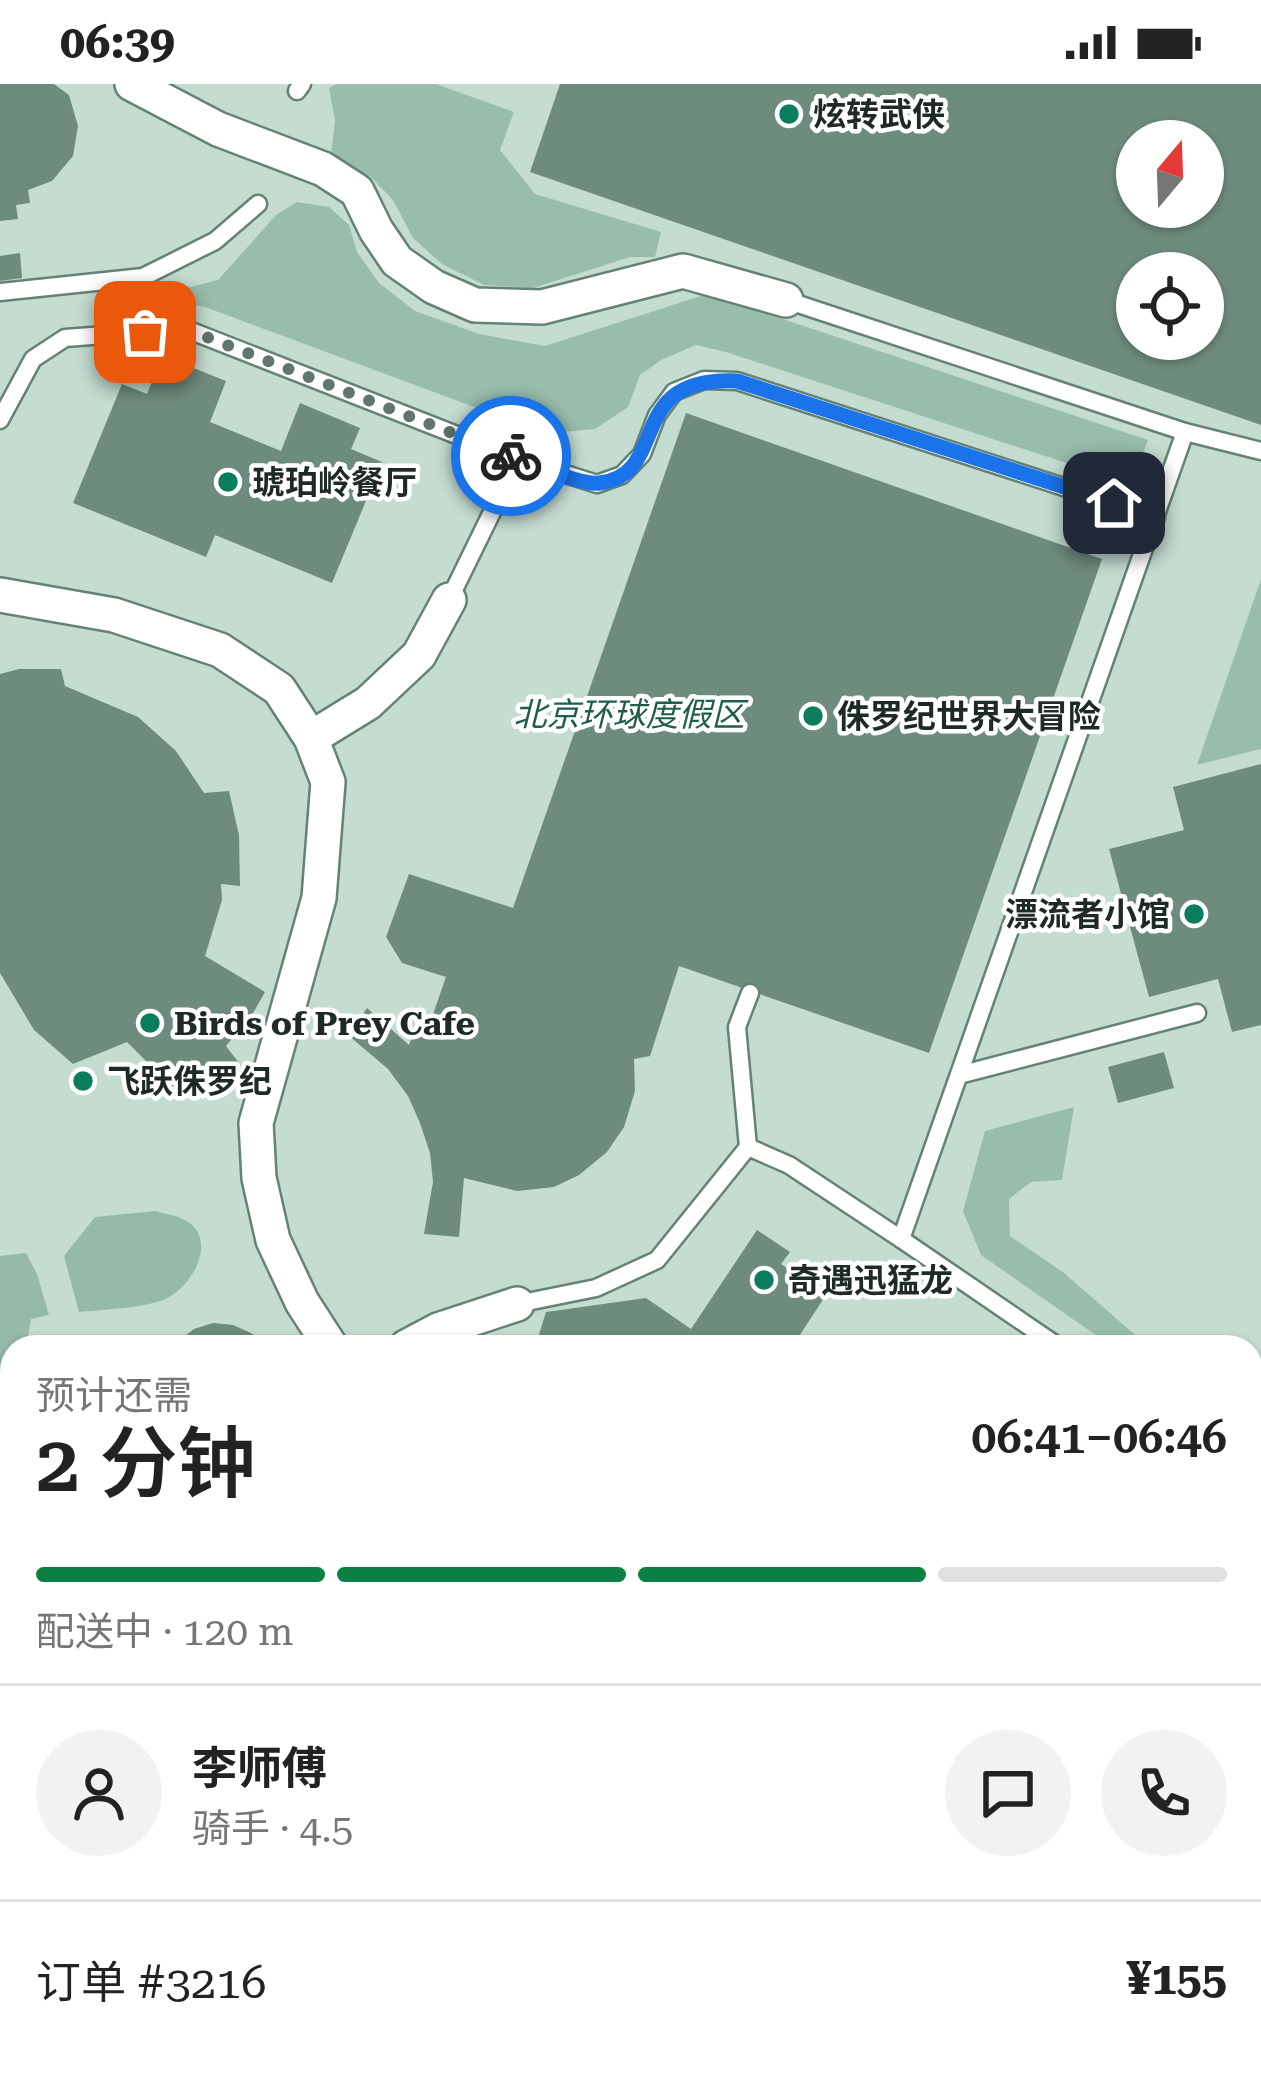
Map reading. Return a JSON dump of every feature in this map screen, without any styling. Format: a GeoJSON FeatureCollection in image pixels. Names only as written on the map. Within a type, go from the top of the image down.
{"type":"FeatureCollection","features":[{"type":"Feature","properties":{"kind":"street"},"geometry":{"type":"LineString","coordinates":[[132,84],[218,129],[322,169],[357,191],[397,261],[434,287],[475,305],[542,307],[683,271],[786,300]]}},
{"type":"Feature","properties":{"kind":"street"},"geometry":{"type":"LineString","coordinates":[[0,595],[113,615],[220,650],[279,689],[311,738],[328,782],[319,898],[256,1123],[259,1178],[273,1240],[323,1335]]}},
{"type":"Feature","properties":{"kind":"street"},"geometry":{"type":"LineString","coordinates":[[311,738],[368,703],[419,656],[448,600]]}},
{"type":"Feature","properties":{"kind":"street"},"geometry":{"type":"LineString","coordinates":[[429,1335],[517,1304]]}},
{"type":"Feature","properties":{"kind":"lane"},"geometry":{"type":"LineString","coordinates":[[0,292],[143,277],[215,242],[258,204]]}},
{"type":"Feature","properties":{"kind":"lane"},"geometry":{"type":"LineString","coordinates":[[786,300],[1185,432],[1261,451]]}},
{"type":"Feature","properties":{"kind":"lane"},"geometry":{"type":"LineString","coordinates":[[0,421],[33,359],[64,338],[186,329],[518,459],[597,484],[622,475],[642,454],[657,415],[674,392],[704,380],[737,381],[1156,517]]}},
{"type":"Feature","properties":{"kind":"lane"},"geometry":{"type":"LineString","coordinates":[[901,1240],[1185,432]]}},
{"type":"Feature","properties":{"kind":"lane"},"geometry":{"type":"LineString","coordinates":[[448,600],[518,459]]}},
{"type":"Feature","properties":{"kind":"lane"},"geometry":{"type":"LineString","coordinates":[[517,1304],[596,1288],[657,1260],[748,1147],[737,1027],[750,993]]}},
{"type":"Feature","properties":{"kind":"lane"},"geometry":{"type":"LineString","coordinates":[[958,1075],[1197,1013]]}},
{"type":"Feature","properties":{"kind":"lane"},"geometry":{"type":"LineString","coordinates":[[748,1147],[789,1165],[1041,1335]]}},
{"type":"Feature","properties":{"kind":"green space","name":"北京环球度假区"},"geometry":{"type":"Polygon","coordinates":[[[0,84],[1261,84],[1261,1335],[0,1335],[0,84]]]}},
{"type":"Feature","properties":{"kind":"shaded area"},"geometry":{"type":"Polygon","coordinates":[[[337,84],[436,84],[514,112],[500,150],[535,194],[661,232],[655,257],[630,257],[533,288],[484,285],[442,264],[413,238],[393,200],[371,177],[331,155],[335,120],[329,88],[337,84]]]}},
{"type":"Feature","properties":{"kind":"shaded area"},"geometry":{"type":"Polygon","coordinates":[[[297,202],[329,207],[349,225],[357,252],[379,283],[415,311],[479,334],[545,346],[707,294],[1148,440],[1131,484],[696,345],[640,375],[628,407],[595,429],[536,430],[205,307],[147,298],[218,280],[276,215],[297,202]]]}},
{"type":"Feature","properties":{"kind":"shaded area"},"geometry":{"type":"Polygon","coordinates":[[[1261,579],[1261,749],[1197,765],[1261,579]]]}},
{"type":"Feature","properties":{"kind":"shaded area"},"geometry":{"type":"Polygon","coordinates":[[[1074,1107],[1062,1180],[1031,1182],[1009,1199],[1010,1236],[1064,1273],[1135,1335],[1096,1335],[981,1255],[963,1211],[985,1131],[1074,1107]]]}},
{"type":"Feature","properties":{"kind":"shaded area"},"geometry":{"type":"Polygon","coordinates":[[[155,1211],[180,1218],[200,1238],[198,1262],[184,1285],[163,1300],[79,1312],[64,1256],[95,1217],[155,1211]]]}},
{"type":"Feature","properties":{"kind":"shaded area"},"geometry":{"type":"Polygon","coordinates":[[[26,1253],[37,1274],[49,1315],[31,1319],[28,1335],[0,1335],[0,1256],[26,1253]]]}},
{"type":"Feature","properties":{"kind":"building"},"geometry":{"type":"Polygon","coordinates":[[[0,84],[54,84],[69,95],[78,126],[73,156],[52,181],[28,190],[30,203],[16,205],[18,219],[0,221],[0,84]]]}},
{"type":"Feature","properties":{"kind":"building"},"geometry":{"type":"Polygon","coordinates":[[[560,84],[1261,84],[1261,425],[530,172],[560,84]]]}},
{"type":"Feature","properties":{"kind":"building"},"geometry":{"type":"Polygon","coordinates":[[[20,253],[22,278],[0,281],[0,256],[20,253]]]}},
{"type":"Feature","properties":{"kind":"building","name":"琥珀岭餐厅"},"geometry":{"type":"Polygon","coordinates":[[[163,356],[226,381],[210,422],[281,451],[300,403],[360,428],[351,449],[382,462],[332,583],[215,535],[206,557],[73,503],[122,384],[147,394],[163,356]]]}},
{"type":"Feature","properties":{"kind":"building","name":"侏罗纪世界大冒险"},"geometry":{"type":"Polygon","coordinates":[[[686,413],[1102,559],[929,1053],[679,966],[650,1056],[634,1059],[635,1091],[624,1127],[607,1152],[579,1175],[554,1187],[517,1191],[464,1178],[459,1237],[424,1234],[433,1182],[420,1123],[388,1069],[348,1035],[367,1008],[409,1045],[420,1016],[431,1020],[446,977],[402,963],[386,937],[409,874],[513,908],[686,413]]]}},
{"type":"Feature","properties":{"kind":"building"},"geometry":{"type":"Polygon","coordinates":[[[61,669],[65,686],[138,717],[176,751],[204,793],[229,791],[239,835],[240,886],[221,884],[222,900],[205,956],[265,992],[226,1046],[239,1063],[184,1099],[127,1042],[73,1064],[34,1030],[0,973],[0,674],[61,669]]]}},
{"type":"Feature","properties":{"kind":"building","name":"漂流者小馆"},"geometry":{"type":"Polygon","coordinates":[[[1261,764],[1261,1025],[1232,1032],[1218,979],[1149,997],[1109,849],[1184,830],[1173,787],[1261,764]]]}},
{"type":"Feature","properties":{"kind":"building"},"geometry":{"type":"Polygon","coordinates":[[[1164,1052],[1174,1088],[1118,1103],[1108,1067],[1164,1052]]]}},
{"type":"Feature","properties":{"kind":"building","name":"奇遇迅猛龙"},"geometry":{"type":"Polygon","coordinates":[[[757,1230],[790,1252],[781,1264],[826,1295],[800,1335],[539,1335],[546,1312],[646,1298],[691,1329],[757,1230]]]}},
{"type":"Feature","properties":{"kind":"building"},"geometry":{"type":"Polygon","coordinates":[[[213,1323],[233,1325],[253,1335],[186,1335],[213,1323]]]}},
{"type":"Feature","properties":{"kind":"way so far"},"geometry":{"type":"LineString","coordinates":[[145,332],[186,329],[511,456]]}},
{"type":"Feature","properties":{"kind":"place","name":"炫转武侠"},"geometry":{"type":"Point","coordinates":[789,114]}},
{"type":"Feature","properties":{"kind":"place","name":"琥珀岭餐厅"},"geometry":{"type":"Point","coordinates":[228,482]}},
{"type":"Feature","properties":{"kind":"place","name":"侏罗纪世界大冒险"},"geometry":{"type":"Point","coordinates":[813,716]}},
{"type":"Feature","properties":{"kind":"place","name":"漂流者小馆"},"geometry":{"type":"Point","coordinates":[1194,914]}},
{"type":"Feature","properties":{"kind":"place","name":"Birds of Prey Cafe"},"geometry":{"type":"Point","coordinates":[150,1023]}},
{"type":"Feature","properties":{"kind":"place","name":"飞跃侏罗纪"},"geometry":{"type":"Point","coordinates":[83,1081]}},
{"type":"Feature","properties":{"kind":"place","name":"奇遇迅猛龙"},"geometry":{"type":"Point","coordinates":[764,1280]}},
{"type":"Feature","properties":{"kind":"route"},"geometry":{"type":"LineString","coordinates":[[511,456],[597,484],[622,475],[642,454],[657,415],[674,392],[704,380],[737,381],[1114,503]]}}]}
